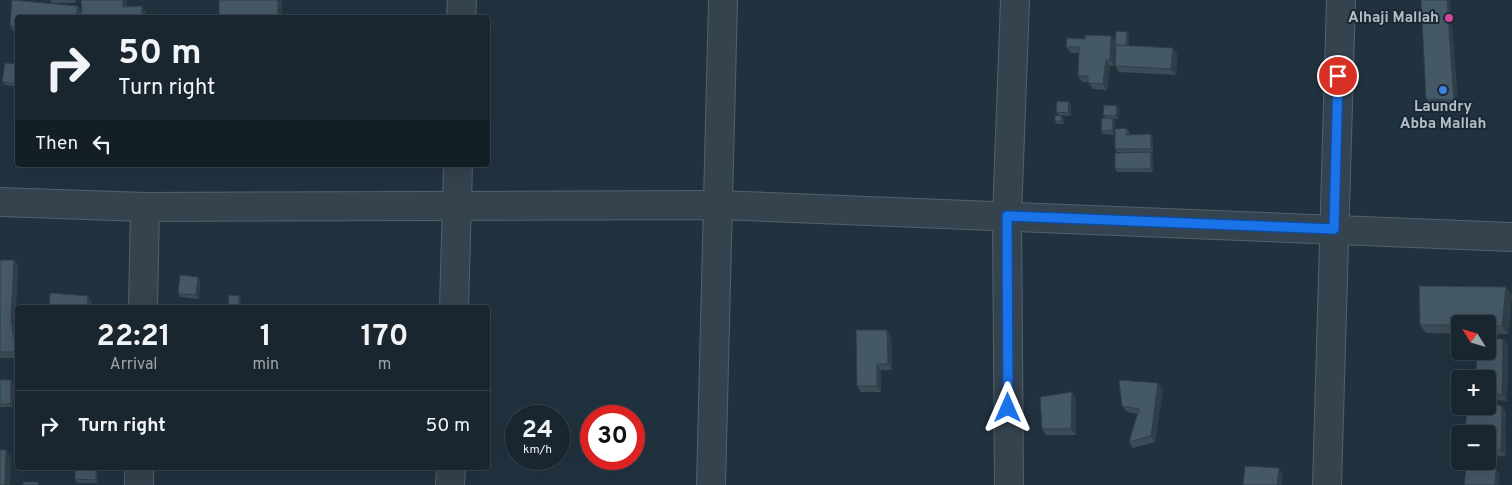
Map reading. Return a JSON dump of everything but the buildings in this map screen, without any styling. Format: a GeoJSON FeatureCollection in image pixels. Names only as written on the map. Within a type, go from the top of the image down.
{"type":"FeatureCollection","features":[{"type":"Feature","properties":{"kind":"street"},"geometry":{"type":"LineString","coordinates":[[461,15],[462,0]]}},
{"type":"Feature","properties":{"kind":"street"},"geometry":{"type":"LineString","coordinates":[[711,485],[723,0]]}},
{"type":"Feature","properties":{"kind":"street"},"geometry":{"type":"LineString","coordinates":[[1009,485],[1007,216],[1015,0]]}},
{"type":"Feature","properties":{"kind":"street"},"geometry":{"type":"LineString","coordinates":[[1327,485],[1341,0]]}},
{"type":"Feature","properties":{"kind":"street"},"geometry":{"type":"LineString","coordinates":[[454,305],[458,167]]}},
{"type":"Feature","properties":{"kind":"street"},"geometry":{"type":"LineString","coordinates":[[0,202],[145,207],[457,207],[719,204],[1512,237]]}},
{"type":"Feature","properties":{"kind":"street"},"geometry":{"type":"LineString","coordinates":[[143,305],[145,207]]}},
{"type":"Feature","properties":{"kind":"street"},"geometry":{"type":"LineString","coordinates":[[139,470],[139,485]]}},
{"type":"Feature","properties":{"kind":"street"},"geometry":{"type":"LineString","coordinates":[[450,485],[451,470]]}},
{"type":"Feature","properties":{"kind":"place","name":"Alhaji Mallah"},"geometry":{"type":"Point","coordinates":[1449,18]}},
{"type":"Feature","properties":{"kind":"place","name":"Laundry Abba Mallah"},"geometry":{"type":"Point","coordinates":[1443,90]}},
{"type":"Feature","properties":{"kind":"route"},"geometry":{"type":"LineString","coordinates":[[1008,408],[1007,216],[1334,229],[1338,76]]}}]}
